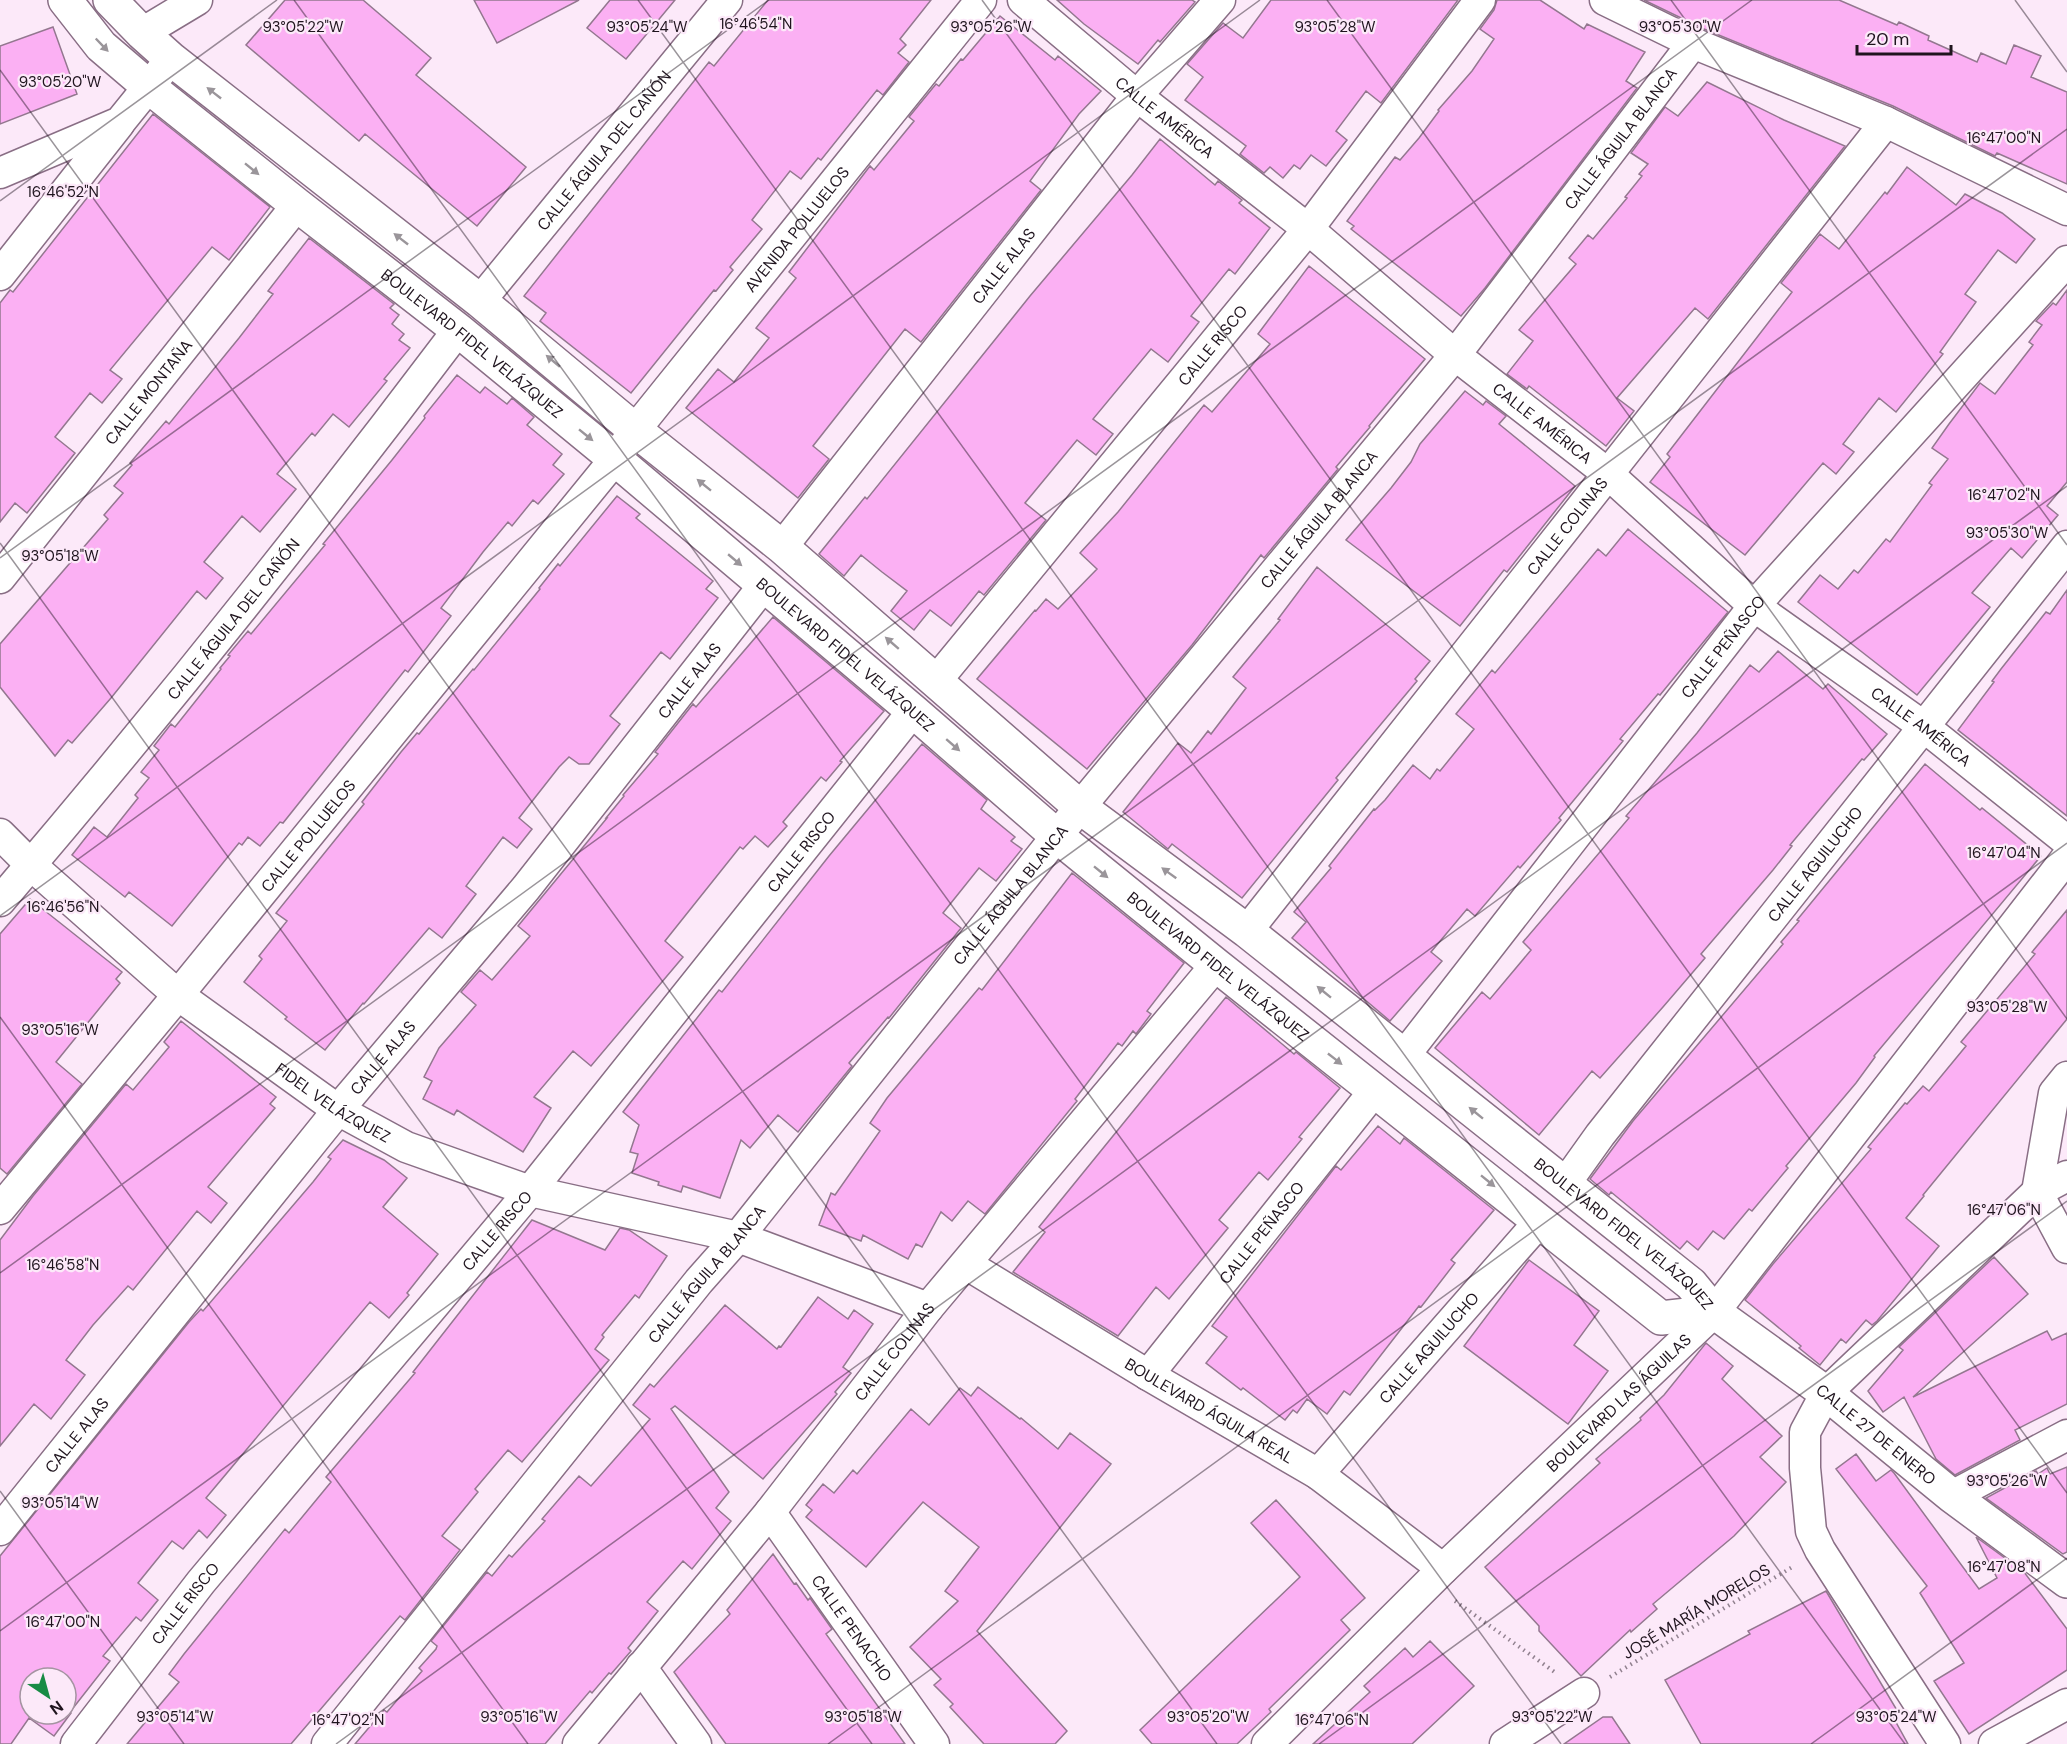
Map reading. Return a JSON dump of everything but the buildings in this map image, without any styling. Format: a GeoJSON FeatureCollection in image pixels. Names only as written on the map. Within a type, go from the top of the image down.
{"type":"FeatureCollection","features":[{"type":"Feature","properties":{"kind":"main road","name":"BOULEVARD FIDEL VELÁZQUEZ"},"geometry":{"type":"LineString","coordinates":[[65,0],[101,46],[149,87],[458,330],[615,459],[1058,837],[1539,1222],[1661,1318],[1714,1312]]}},
{"type":"Feature","properties":{"kind":"main road","name":"BOULEVARD FIDEL VELÁZQUEZ"},"geometry":{"type":"LineString","coordinates":[[110,0],[171,59],[480,301],[635,430],[787,541],[936,681],[1080,807],[1247,931],[1691,1284],[1714,1312]]}},
{"type":"Feature","properties":{"kind":"main road","name":"CALLE 27 DE ENERO"},"geometry":{"type":"LineString","coordinates":[[1714,1312],[1826,1393],[1952,1496],[2067,1581]]}},
{"type":"Feature","properties":{"kind":"street"},"geometry":{"type":"LineString","coordinates":[[142,33],[197,0]]}},
{"type":"Feature","properties":{"kind":"street","name":"CALLE ÁGUILA DEL CAÑÓN"},"geometry":{"type":"LineString","coordinates":[[480,301],[727,0]]}},
{"type":"Feature","properties":{"kind":"street","name":"AVENIDA POLLUELOS"},"geometry":{"type":"LineString","coordinates":[[615,459],[635,430],[981,0]]}},
{"type":"Feature","properties":{"kind":"street","name":"CALLE AMÉRICA"},"geometry":{"type":"LineString","coordinates":[[1023,0],[1137,96],[1308,229],[1455,356],[1607,473],[1754,606],[1923,726],[2067,841]]}},
{"type":"Feature","properties":{"kind":"street","name":"CALLE ALAS"},"geometry":{"type":"LineString","coordinates":[[787,541],[1137,96],[1220,0]]}},
{"type":"Feature","properties":{"kind":"street","name":"CALLE RISCO"},"geometry":{"type":"LineString","coordinates":[[936,681],[1308,229],[1480,0]]}},
{"type":"Feature","properties":{"kind":"street"},"geometry":{"type":"LineString","coordinates":[[1605,0],[1694,43],[1886,122],[2067,210]]}},
{"type":"Feature","properties":{"kind":"street","name":"CALLE ÁGUILA BLANCA"},"geometry":{"type":"LineString","coordinates":[[327,1744],[699,1281],[738,1237],[1080,807],[1455,356],[1694,43]]}},
{"type":"Feature","properties":{"kind":"street"},"geometry":{"type":"LineString","coordinates":[[0,275],[171,59]]}},
{"type":"Feature","properties":{"kind":"street"},"geometry":{"type":"LineString","coordinates":[[0,174],[120,122]]}},
{"type":"Feature","properties":{"kind":"street","name":"CALLE COLINAS"},"geometry":{"type":"LineString","coordinates":[[1247,931],[1886,122]]}},
{"type":"Feature","properties":{"kind":"street","name":"CALLE MONTAÑA"},"geometry":{"type":"LineString","coordinates":[[0,578],[297,205]]}},
{"type":"Feature","properties":{"kind":"street","name":"CALLE PEÑASCO"},"geometry":{"type":"LineString","coordinates":[[1404,1056],[1754,606],[2067,261]]}},
{"type":"Feature","properties":{"kind":"street","name":"CALLE ÁGUILA DEL CAÑÓN"},"geometry":{"type":"LineString","coordinates":[[0,901],[239,614],[458,330]]}},
{"type":"Feature","properties":{"kind":"street","name":"CALLE POLLUELOS"},"geometry":{"type":"LineString","coordinates":[[0,1209],[615,459]]}},
{"type":"Feature","properties":{"kind":"street","name":"CALLE AGUILUCHO"},"geometry":{"type":"LineString","coordinates":[[1565,1184],[1600,1135],[2067,546]]}},
{"type":"Feature","properties":{"kind":"street","name":"CALLE ALAS"},"geometry":{"type":"LineString","coordinates":[[0,1530],[338,1110],[526,888],[764,585]]}},
{"type":"Feature","properties":{"kind":"street","name":"CALLE RISCO"},"geometry":{"type":"LineString","coordinates":[[76,1744],[201,1582],[530,1191],[913,711]]}},
{"type":"Feature","properties":{"kind":"street","name":"FIDEL VELÁZQUEZ"},"geometry":{"type":"LineString","coordinates":[[0,834],[31,865],[178,994],[338,1110],[406,1147],[530,1191],[738,1237]]}},
{"type":"Feature","properties":{"kind":"street","name":"BOULEVARD LAS ÁGUILAS"},"geometry":{"type":"LineString","coordinates":[[1267,1744],[1436,1576],[1714,1312],[2067,857]]}},
{"type":"Feature","properties":{"kind":"street","name":"CALLE COLINAS"},"geometry":{"type":"LineString","coordinates":[[578,1744],[770,1512],[928,1308],[1216,965]]}},
{"type":"Feature","properties":{"kind":"street"},"geometry":{"type":"LineString","coordinates":[[2067,1077],[2054,1093],[2037,1192],[2067,1248]]}},
{"type":"Feature","properties":{"kind":"street","name":"CALLE PEÑASCO"},"geometry":{"type":"LineString","coordinates":[[1148,1375],[1375,1090]]}},
{"type":"Feature","properties":{"kind":"street"},"geometry":{"type":"LineString","coordinates":[[1945,1744],[1820,1550],[1811,1531],[1805,1468],[1805,1432],[1826,1393],[2037,1192],[2067,1176]]}},
{"type":"Feature","properties":{"kind":"street","name":"CALLE AGUILUCHO"},"geometry":{"type":"LineString","coordinates":[[1318,1474],[1539,1222]]}},
{"type":"Feature","properties":{"kind":"street"},"geometry":{"type":"LineString","coordinates":[[738,1237],[928,1308]]}},
{"type":"Feature","properties":{"kind":"street","name":"BOULEVARD ÁGUILA REAL"},"geometry":{"type":"LineString","coordinates":[[966,1264],[1148,1375],[1318,1474],[1436,1576]]}},
{"type":"Feature","properties":{"kind":"street"},"geometry":{"type":"LineString","coordinates":[[1952,1496],[2067,1435]]}},
{"type":"Feature","properties":{"kind":"street","name":"CALLE PENACHO"},"geometry":{"type":"LineString","coordinates":[[770,1512],[934,1744]]}},
{"type":"Feature","properties":{"kind":"street"},"geometry":{"type":"LineString","coordinates":[[641,1667],[696,1744]]}},
{"type":"Feature","properties":{"kind":"street"},"geometry":{"type":"LineString","coordinates":[[1505,1744],[1584,1693]]}},
{"type":"Feature","properties":{"kind":"street"},"geometry":{"type":"LineString","coordinates":[[1994,1744],[2067,1704]]}},
{"type":"Feature","properties":{"kind":"path","name":"JOSÉ MARÍA MORELOS"},"geometry":{"type":"LineString","coordinates":[[1584,1693],[1820,1550]]}},
{"type":"Feature","properties":{"kind":"path"},"geometry":{"type":"LineString","coordinates":[[1436,1576],[1584,1693]]}}]}
